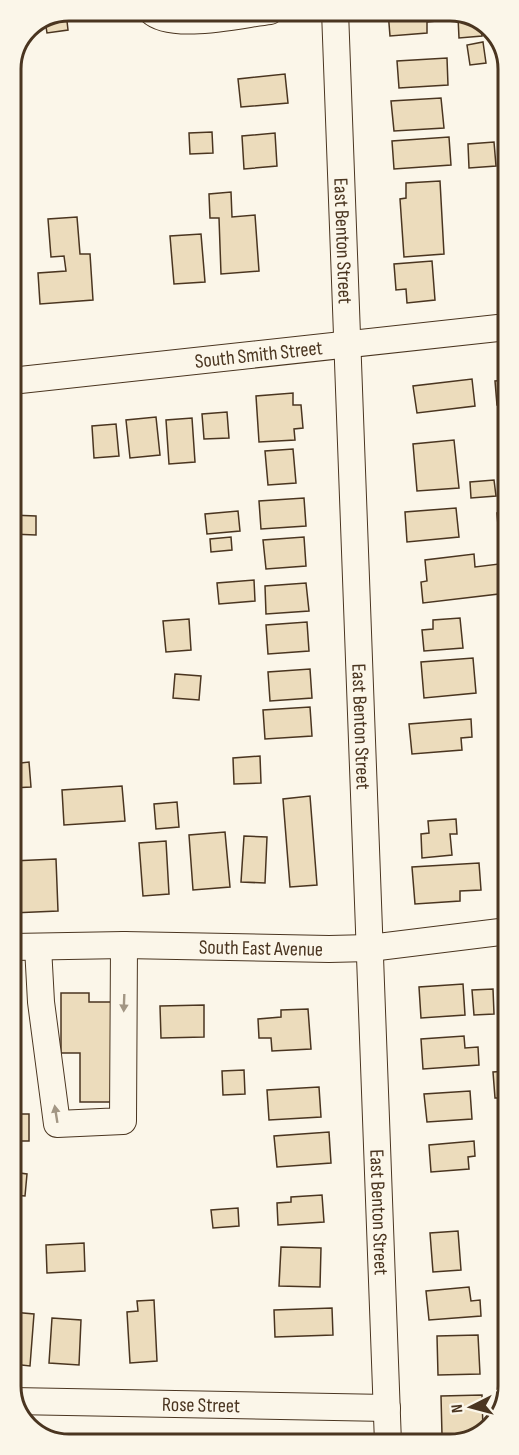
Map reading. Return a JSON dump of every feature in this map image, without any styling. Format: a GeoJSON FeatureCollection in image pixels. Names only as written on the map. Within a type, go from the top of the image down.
{"type":"FeatureCollection","features":[{"type":"Feature","properties":{"kind":"street","name":"East Benton Street"},"geometry":{"type":"LineString","coordinates":[[335,21],[388,1434]]}},
{"type":"Feature","properties":{"kind":"street","name":"South Smith Street"},"geometry":{"type":"LineString","coordinates":[[21,380],[498,328]]}},
{"type":"Feature","properties":{"kind":"street","name":"South East Avenue"},"geometry":{"type":"LineString","coordinates":[[21,947],[124,945],[370,948],[498,932]]}},
{"type":"Feature","properties":{"kind":"street"},"geometry":{"type":"LineString","coordinates":[[38,947],[41,1002],[57,1124],[123,1121],[124,945]]}},
{"type":"Feature","properties":{"kind":"street","name":"Rose Street"},"geometry":{"type":"LineString","coordinates":[[24,1401],[387,1408]]}},
{"type":"Feature","properties":{"kind":"building"},"geometry":{"type":"Polygon","coordinates":[[[67,21],[68,30],[47,33],[46,27],[67,21]]]}},
{"type":"Feature","properties":{"kind":"building"},"geometry":{"type":"Polygon","coordinates":[[[389,21],[436,21],[427,22],[427,33],[390,36],[389,21]]]}},
{"type":"Feature","properties":{"kind":"building"},"geometry":{"type":"Polygon","coordinates":[[[458,22],[482,33],[482,36],[459,38],[458,22]]]}},
{"type":"Feature","properties":{"kind":"building"},"geometry":{"type":"Polygon","coordinates":[[[483,42],[486,63],[470,65],[467,45],[483,42]]]}},
{"type":"Feature","properties":{"kind":"building"},"geometry":{"type":"Polygon","coordinates":[[[447,58],[448,85],[399,88],[397,61],[447,58]]]}},
{"type":"Feature","properties":{"kind":"building"},"geometry":{"type":"Polygon","coordinates":[[[285,74],[288,103],[241,107],[238,79],[285,74]]]}},
{"type":"Feature","properties":{"kind":"building"},"geometry":{"type":"Polygon","coordinates":[[[441,98],[444,128],[394,131],[391,101],[441,98]]]}},
{"type":"Feature","properties":{"kind":"building"},"geometry":{"type":"Polygon","coordinates":[[[212,132],[213,153],[190,154],[189,133],[212,132]]]}},
{"type":"Feature","properties":{"kind":"building"},"geometry":{"type":"Polygon","coordinates":[[[275,133],[277,166],[244,169],[242,136],[275,133]]]}},
{"type":"Feature","properties":{"kind":"building"},"geometry":{"type":"Polygon","coordinates":[[[449,137],[451,165],[394,169],[392,141],[449,137]]]}},
{"type":"Feature","properties":{"kind":"building"},"geometry":{"type":"Polygon","coordinates":[[[494,142],[496,166],[469,168],[468,144],[494,142]]]}},
{"type":"Feature","properties":{"kind":"building"},"geometry":{"type":"Polygon","coordinates":[[[440,181],[444,254],[404,257],[400,199],[406,198],[406,183],[440,181]]]}},
{"type":"Feature","properties":{"kind":"building"},"geometry":{"type":"Polygon","coordinates":[[[231,192],[232,217],[255,215],[259,271],[221,274],[219,218],[210,218],[209,194],[231,192]]]}},
{"type":"Feature","properties":{"kind":"building"},"geometry":{"type":"Polygon","coordinates":[[[77,217],[80,254],[90,254],[93,300],[40,304],[38,273],[66,271],[64,256],[51,257],[48,219],[77,217]]]}},
{"type":"Feature","properties":{"kind":"building"},"geometry":{"type":"Polygon","coordinates":[[[201,234],[205,282],[174,284],[170,236],[201,234]]]}},
{"type":"Feature","properties":{"kind":"building"},"geometry":{"type":"Polygon","coordinates":[[[432,261],[435,300],[407,303],[406,289],[396,290],[394,264],[432,261]]]}},
{"type":"Feature","properties":{"kind":"building"},"geometry":{"type":"Polygon","coordinates":[[[472,379],[475,406],[417,413],[413,386],[472,379]]]}},
{"type":"Feature","properties":{"kind":"building"},"geometry":{"type":"Polygon","coordinates":[[[495,381],[498,381],[498,405],[497,405],[495,381]]]}},
{"type":"Feature","properties":{"kind":"building"},"geometry":{"type":"Polygon","coordinates":[[[293,393],[293,405],[301,405],[303,428],[294,429],[295,440],[259,442],[256,396],[293,393]]]}},
{"type":"Feature","properties":{"kind":"building"},"geometry":{"type":"Polygon","coordinates":[[[227,412],[229,438],[204,439],[202,414],[227,412]]]}},
{"type":"Feature","properties":{"kind":"building"},"geometry":{"type":"Polygon","coordinates":[[[156,417],[160,455],[130,458],[126,420],[156,417]]]}},
{"type":"Feature","properties":{"kind":"building"},"geometry":{"type":"Polygon","coordinates":[[[192,418],[195,462],[169,464],[166,420],[192,418]]]}},
{"type":"Feature","properties":{"kind":"building"},"geometry":{"type":"Polygon","coordinates":[[[116,424],[119,456],[94,458],[92,426],[116,424]]]}},
{"type":"Feature","properties":{"kind":"building"},"geometry":{"type":"Polygon","coordinates":[[[454,440],[459,488],[417,491],[413,444],[454,440]]]}},
{"type":"Feature","properties":{"kind":"building"},"geometry":{"type":"Polygon","coordinates":[[[293,449],[296,483],[268,485],[265,451],[293,449]]]}},
{"type":"Feature","properties":{"kind":"building"},"geometry":{"type":"Polygon","coordinates":[[[494,480],[496,496],[471,498],[470,482],[494,480]]]}},
{"type":"Feature","properties":{"kind":"building"},"geometry":{"type":"Polygon","coordinates":[[[304,498],[306,526],[261,529],[259,501],[304,498]]]}},
{"type":"Feature","properties":{"kind":"building"},"geometry":{"type":"Polygon","coordinates":[[[456,508],[459,537],[407,542],[405,512],[456,508]]]}},
{"type":"Feature","properties":{"kind":"building"},"geometry":{"type":"Polygon","coordinates":[[[238,511],[240,531],[207,534],[205,514],[238,511]]]}},
{"type":"Feature","properties":{"kind":"building"},"geometry":{"type":"Polygon","coordinates":[[[21,515],[36,516],[36,535],[21,534],[21,515]]]}},
{"type":"Feature","properties":{"kind":"building"},"geometry":{"type":"Polygon","coordinates":[[[231,537],[232,550],[211,552],[210,539],[231,537]]]}},
{"type":"Feature","properties":{"kind":"building"},"geometry":{"type":"Polygon","coordinates":[[[304,537],[306,566],[266,569],[263,540],[304,537]]]}},
{"type":"Feature","properties":{"kind":"building"},"geometry":{"type":"Polygon","coordinates":[[[474,554],[475,567],[498,564],[498,594],[423,603],[421,582],[427,581],[425,560],[474,554]]]}},
{"type":"Feature","properties":{"kind":"building"},"geometry":{"type":"Polygon","coordinates":[[[254,580],[255,601],[219,604],[217,583],[254,580]]]}},
{"type":"Feature","properties":{"kind":"building"},"geometry":{"type":"Polygon","coordinates":[[[306,583],[309,611],[266,614],[265,586],[306,583]]]}},
{"type":"Feature","properties":{"kind":"building"},"geometry":{"type":"Polygon","coordinates":[[[460,618],[463,648],[424,651],[422,630],[433,629],[433,620],[460,618]]]}},
{"type":"Feature","properties":{"kind":"building"},"geometry":{"type":"Polygon","coordinates":[[[189,619],[191,650],[166,652],[163,621],[189,619]]]}},
{"type":"Feature","properties":{"kind":"building"},"geometry":{"type":"Polygon","coordinates":[[[307,622],[309,651],[268,654],[266,625],[307,622]]]}},
{"type":"Feature","properties":{"kind":"building"},"geometry":{"type":"Polygon","coordinates":[[[473,658],[476,693],[424,698],[421,662],[473,658]]]}},
{"type":"Feature","properties":{"kind":"building"},"geometry":{"type":"Polygon","coordinates":[[[310,669],[312,698],[270,701],[268,672],[310,669]]]}},
{"type":"Feature","properties":{"kind":"building"},"geometry":{"type":"Polygon","coordinates":[[[175,674],[201,676],[199,700],[173,698],[175,674]]]}},
{"type":"Feature","properties":{"kind":"building"},"geometry":{"type":"Polygon","coordinates":[[[310,707],[312,736],[265,739],[263,710],[310,707]]]}},
{"type":"Feature","properties":{"kind":"building"},"geometry":{"type":"Polygon","coordinates":[[[471,719],[472,737],[461,738],[462,750],[412,754],[409,724],[471,719]]]}},
{"type":"Feature","properties":{"kind":"building"},"geometry":{"type":"Polygon","coordinates":[[[260,756],[261,783],[234,784],[233,758],[260,756]]]}},
{"type":"Feature","properties":{"kind":"building"},"geometry":{"type":"Polygon","coordinates":[[[29,762],[31,787],[21,788],[21,763],[29,762]]]}},
{"type":"Feature","properties":{"kind":"building"},"geometry":{"type":"Polygon","coordinates":[[[122,786],[125,821],[64,825],[62,790],[122,786]]]}},
{"type":"Feature","properties":{"kind":"building"},"geometry":{"type":"Polygon","coordinates":[[[310,796],[317,885],[290,887],[283,799],[310,796]]]}},
{"type":"Feature","properties":{"kind":"building"},"geometry":{"type":"Polygon","coordinates":[[[177,802],[179,827],[156,829],[154,804],[177,802]]]}},
{"type":"Feature","properties":{"kind":"building"},"geometry":{"type":"Polygon","coordinates":[[[456,819],[457,834],[450,834],[452,855],[422,858],[421,834],[429,833],[428,821],[456,819]]]}},
{"type":"Feature","properties":{"kind":"building"},"geometry":{"type":"Polygon","coordinates":[[[225,832],[230,887],[193,890],[189,835],[225,832]]]}},
{"type":"Feature","properties":{"kind":"building"},"geometry":{"type":"Polygon","coordinates":[[[244,836],[267,837],[265,883],[241,882],[244,836]]]}},
{"type":"Feature","properties":{"kind":"building"},"geometry":{"type":"Polygon","coordinates":[[[166,841],[169,894],[143,896],[139,843],[166,841]]]}},
{"type":"Feature","properties":{"kind":"building"},"geometry":{"type":"Polygon","coordinates":[[[56,859],[58,911],[21,913],[21,861],[56,859]]]}},
{"type":"Feature","properties":{"kind":"building"},"geometry":{"type":"Polygon","coordinates":[[[479,863],[481,890],[460,891],[460,901],[415,904],[412,867],[479,863]]]}},
{"type":"Feature","properties":{"kind":"building"},"geometry":{"type":"Polygon","coordinates":[[[463,984],[465,1015],[421,1018],[419,987],[463,984]]]}},
{"type":"Feature","properties":{"kind":"building"},"geometry":{"type":"Polygon","coordinates":[[[493,989],[494,1014],[474,1015],[472,990],[493,989]]]}},
{"type":"Feature","properties":{"kind":"building"},"geometry":{"type":"Polygon","coordinates":[[[61,993],[89,993],[89,1002],[115,1002],[116,1102],[80,1102],[80,1053],[61,1053],[61,993]]]}},
{"type":"Feature","properties":{"kind":"building"},"geometry":{"type":"Polygon","coordinates":[[[204,1005],[204,1037],[161,1038],[160,1006],[204,1005]]]}},
{"type":"Feature","properties":{"kind":"building"},"geometry":{"type":"Polygon","coordinates":[[[308,1009],[311,1049],[272,1051],[271,1038],[259,1038],[258,1019],[281,1017],[281,1010],[308,1009]]]}},
{"type":"Feature","properties":{"kind":"building"},"geometry":{"type":"Polygon","coordinates":[[[464,1036],[465,1048],[478,1047],[479,1065],[423,1069],[421,1039],[464,1036]]]}},
{"type":"Feature","properties":{"kind":"building"},"geometry":{"type":"Polygon","coordinates":[[[244,1070],[245,1094],[223,1095],[222,1071],[244,1070]]]}},
{"type":"Feature","properties":{"kind":"building"},"geometry":{"type":"Polygon","coordinates":[[[493,1072],[498,1072],[498,1098],[495,1098],[493,1072]]]}},
{"type":"Feature","properties":{"kind":"building"},"geometry":{"type":"Polygon","coordinates":[[[319,1087],[321,1117],[269,1120],[267,1090],[319,1087]]]}},
{"type":"Feature","properties":{"kind":"building"},"geometry":{"type":"Polygon","coordinates":[[[470,1091],[472,1119],[427,1122],[424,1094],[470,1091]]]}},
{"type":"Feature","properties":{"kind":"building"},"geometry":{"type":"Polygon","coordinates":[[[21,1114],[29,1114],[29,1141],[21,1141],[21,1114]]]}},
{"type":"Feature","properties":{"kind":"building"},"geometry":{"type":"Polygon","coordinates":[[[329,1132],[331,1163],[277,1167],[274,1136],[329,1132]]]}},
{"type":"Feature","properties":{"kind":"building"},"geometry":{"type":"Polygon","coordinates":[[[474,1141],[475,1156],[468,1157],[469,1169],[431,1172],[429,1145],[474,1141]]]}},
{"type":"Feature","properties":{"kind":"building"},"geometry":{"type":"Polygon","coordinates":[[[21,1173],[27,1174],[25,1196],[21,1196],[21,1173]]]}},
{"type":"Feature","properties":{"kind":"building"},"geometry":{"type":"Polygon","coordinates":[[[322,1195],[324,1222],[278,1225],[277,1203],[291,1202],[291,1197],[322,1195]]]}},
{"type":"Feature","properties":{"kind":"building"},"geometry":{"type":"Polygon","coordinates":[[[238,1208],[239,1226],[213,1228],[211,1210],[238,1208]]]}},
{"type":"Feature","properties":{"kind":"building"},"geometry":{"type":"Polygon","coordinates":[[[458,1231],[461,1270],[433,1272],[430,1233],[458,1231]]]}},
{"type":"Feature","properties":{"kind":"building"},"geometry":{"type":"Polygon","coordinates":[[[84,1243],[85,1271],[47,1273],[46,1245],[84,1243]]]}},
{"type":"Feature","properties":{"kind":"building"},"geometry":{"type":"Polygon","coordinates":[[[281,1247],[321,1248],[320,1287],[279,1286],[281,1247]]]}},
{"type":"Feature","properties":{"kind":"building"},"geometry":{"type":"Polygon","coordinates":[[[469,1287],[471,1301],[480,1300],[481,1316],[429,1320],[426,1291],[469,1287]]]}},
{"type":"Feature","properties":{"kind":"building"},"geometry":{"type":"Polygon","coordinates":[[[154,1300],[157,1361],[130,1363],[127,1312],[138,1311],[137,1301],[154,1300]]]}},
{"type":"Feature","properties":{"kind":"building"},"geometry":{"type":"Polygon","coordinates":[[[332,1308],[333,1335],[275,1337],[274,1310],[332,1308]]]}},
{"type":"Feature","properties":{"kind":"building"},"geometry":{"type":"Polygon","coordinates":[[[21,1313],[34,1314],[30,1366],[21,1365],[21,1313]]]}},
{"type":"Feature","properties":{"kind":"building"},"geometry":{"type":"Polygon","coordinates":[[[52,1318],[81,1320],[79,1365],[49,1363],[52,1318]]]}},
{"type":"Feature","properties":{"kind":"building"},"geometry":{"type":"Polygon","coordinates":[[[478,1335],[480,1374],[438,1375],[437,1336],[478,1335]]]}},
{"type":"Feature","properties":{"kind":"building"},"geometry":{"type":"Polygon","coordinates":[[[482,1395],[483,1421],[463,1432],[442,1434],[441,1396],[482,1395]]]}}]}
